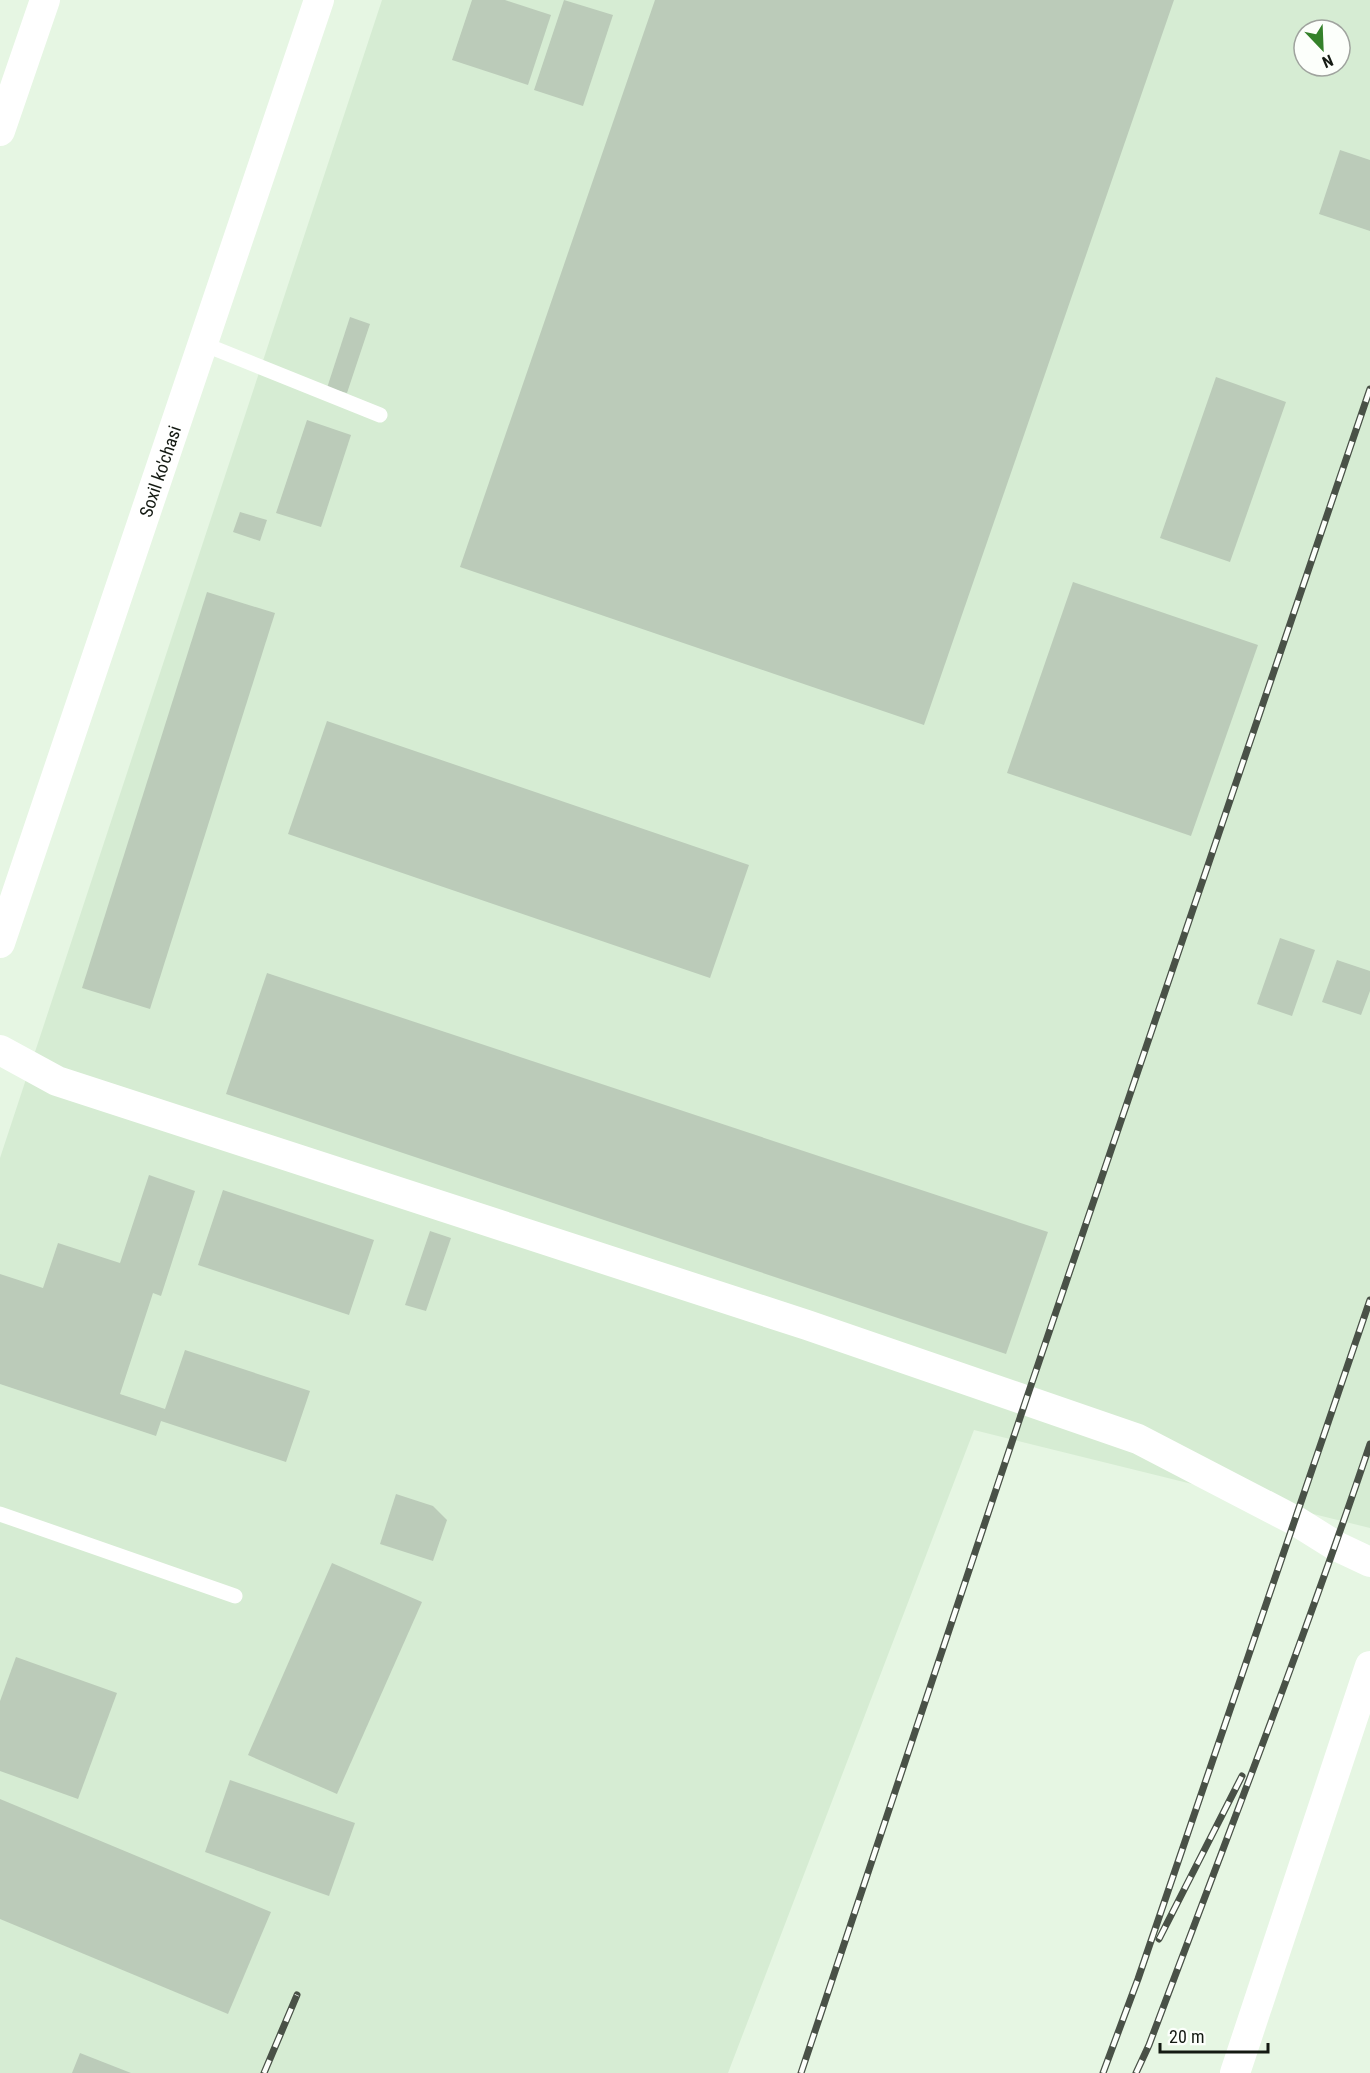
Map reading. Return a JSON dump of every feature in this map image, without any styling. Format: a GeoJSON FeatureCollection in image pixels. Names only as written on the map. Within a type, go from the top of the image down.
{"type":"FeatureCollection","features":[{"type":"Feature","properties":{"kind":"street"},"geometry":{"type":"LineString","coordinates":[[0,132],[45,0]]}},
{"type":"Feature","properties":{"kind":"street","name":"Soxil ko'chasi"},"geometry":{"type":"LineString","coordinates":[[0,943],[318,0]]}},
{"type":"Feature","properties":{"kind":"street"},"geometry":{"type":"LineString","coordinates":[[0,1050],[57,1081],[807,1325],[1138,1439],[1370,1562]]}},
{"type":"Feature","properties":{"kind":"street"},"geometry":{"type":"LineString","coordinates":[[1235,2073],[1370,1666]]}},
{"type":"Feature","properties":{"kind":"lane"},"geometry":{"type":"LineString","coordinates":[[201,343],[380,415]]}},
{"type":"Feature","properties":{"kind":"lane"},"geometry":{"type":"LineString","coordinates":[[0,1514],[235,1596]]}},
{"type":"Feature","properties":{"kind":"shaded area"},"geometry":{"type":"Polygon","coordinates":[[[382,0],[1370,0],[1370,1528],[974,1430],[728,2073],[0,2073],[0,1158],[382,0]]]}},
{"type":"Feature","properties":{"kind":"building"},"geometry":{"type":"Polygon","coordinates":[[[472,0],[505,0],[551,15],[528,85],[452,60],[472,0]]]}},
{"type":"Feature","properties":{"kind":"building"},"geometry":{"type":"Polygon","coordinates":[[[564,0],[613,15],[583,106],[534,90],[564,0]]]}},
{"type":"Feature","properties":{"kind":"building"},"geometry":{"type":"Polygon","coordinates":[[[655,0],[1174,0],[924,725],[460,567],[655,0]]]}},
{"type":"Feature","properties":{"kind":"building"},"geometry":{"type":"Polygon","coordinates":[[[1340,150],[1370,160],[1370,231],[1319,214],[1340,150]]]}},
{"type":"Feature","properties":{"kind":"building"},"geometry":{"type":"Polygon","coordinates":[[[350,317],[370,324],[347,393],[327,388],[350,317]]]}},
{"type":"Feature","properties":{"kind":"building"},"geometry":{"type":"Polygon","coordinates":[[[1216,377],[1286,402],[1230,562],[1160,538],[1216,377]]]}},
{"type":"Feature","properties":{"kind":"building"},"geometry":{"type":"Polygon","coordinates":[[[307,420],[351,435],[321,527],[276,513],[307,420]]]}},
{"type":"Feature","properties":{"kind":"building"},"geometry":{"type":"Polygon","coordinates":[[[240,512],[267,520],[260,541],[233,532],[240,512]]]}},
{"type":"Feature","properties":{"kind":"building"},"geometry":{"type":"Polygon","coordinates":[[[1073,582],[1258,645],[1191,836],[1007,773],[1073,582]]]}},
{"type":"Feature","properties":{"kind":"building"},"geometry":{"type":"Polygon","coordinates":[[[207,592],[275,613],[150,1009],[82,988],[207,592]]]}},
{"type":"Feature","properties":{"kind":"building"},"geometry":{"type":"Polygon","coordinates":[[[327,721],[749,865],[710,978],[288,834],[327,721]]]}},
{"type":"Feature","properties":{"kind":"building"},"geometry":{"type":"Polygon","coordinates":[[[1280,938],[1315,950],[1292,1016],[1257,1004],[1280,938]]]}},
{"type":"Feature","properties":{"kind":"building"},"geometry":{"type":"Polygon","coordinates":[[[1337,960],[1370,971],[1370,991],[1361,1015],[1322,1002],[1337,960]]]}},
{"type":"Feature","properties":{"kind":"building"},"geometry":{"type":"Polygon","coordinates":[[[267,973],[1048,1232],[1006,1354],[226,1094],[267,973]]]}},
{"type":"Feature","properties":{"kind":"building"},"geometry":{"type":"Polygon","coordinates":[[[149,1175],[195,1191],[161,1296],[153,1293],[120,1394],[165,1409],[185,1350],[310,1391],[286,1462],[161,1421],[156,1436],[0,1384],[0,1274],[43,1288],[58,1243],[120,1263],[149,1175]]]}},
{"type":"Feature","properties":{"kind":"building"},"geometry":{"type":"Polygon","coordinates":[[[223,1190],[374,1240],[349,1315],[198,1265],[223,1190]]]}},
{"type":"Feature","properties":{"kind":"building"},"geometry":{"type":"Polygon","coordinates":[[[430,1231],[451,1238],[426,1311],[405,1305],[430,1231]]]}},
{"type":"Feature","properties":{"kind":"building"},"geometry":{"type":"Polygon","coordinates":[[[396,1494],[433,1506],[447,1520],[433,1561],[380,1544],[396,1494]]]}},
{"type":"Feature","properties":{"kind":"building"},"geometry":{"type":"Polygon","coordinates":[[[332,1563],[422,1602],[337,1794],[248,1755],[332,1563]]]}},
{"type":"Feature","properties":{"kind":"building"},"geometry":{"type":"Polygon","coordinates":[[[16,1657],[117,1693],[78,1799],[0,1771],[0,1701],[16,1657]]]}},
{"type":"Feature","properties":{"kind":"building"},"geometry":{"type":"Polygon","coordinates":[[[230,1780],[355,1823],[329,1896],[205,1852],[230,1780]]]}},
{"type":"Feature","properties":{"kind":"building"},"geometry":{"type":"Polygon","coordinates":[[[0,1799],[271,1912],[228,2014],[0,1919],[0,1799]]]}},
{"type":"Feature","properties":{"kind":"building"},"geometry":{"type":"Polygon","coordinates":[[[80,2053],[131,2073],[72,2073],[80,2053]]]}},
{"type":"Feature","properties":{"kind":"railway"},"geometry":{"type":"LineString","coordinates":[[801,2073],[1026,1400],[1370,389]]}},
{"type":"Feature","properties":{"kind":"railway"},"geometry":{"type":"LineString","coordinates":[[1103,2073],[1138,1979],[1370,1300]]}},
{"type":"Feature","properties":{"kind":"railway"},"geometry":{"type":"LineString","coordinates":[[1136,2073],[1149,2045],[1262,1745],[1370,1444]]}},
{"type":"Feature","properties":{"kind":"railway"},"geometry":{"type":"LineString","coordinates":[[1159,1939],[1242,1776]]}},
{"type":"Feature","properties":{"kind":"railway"},"geometry":{"type":"LineString","coordinates":[[264,2073],[297,1995]]}}]}
